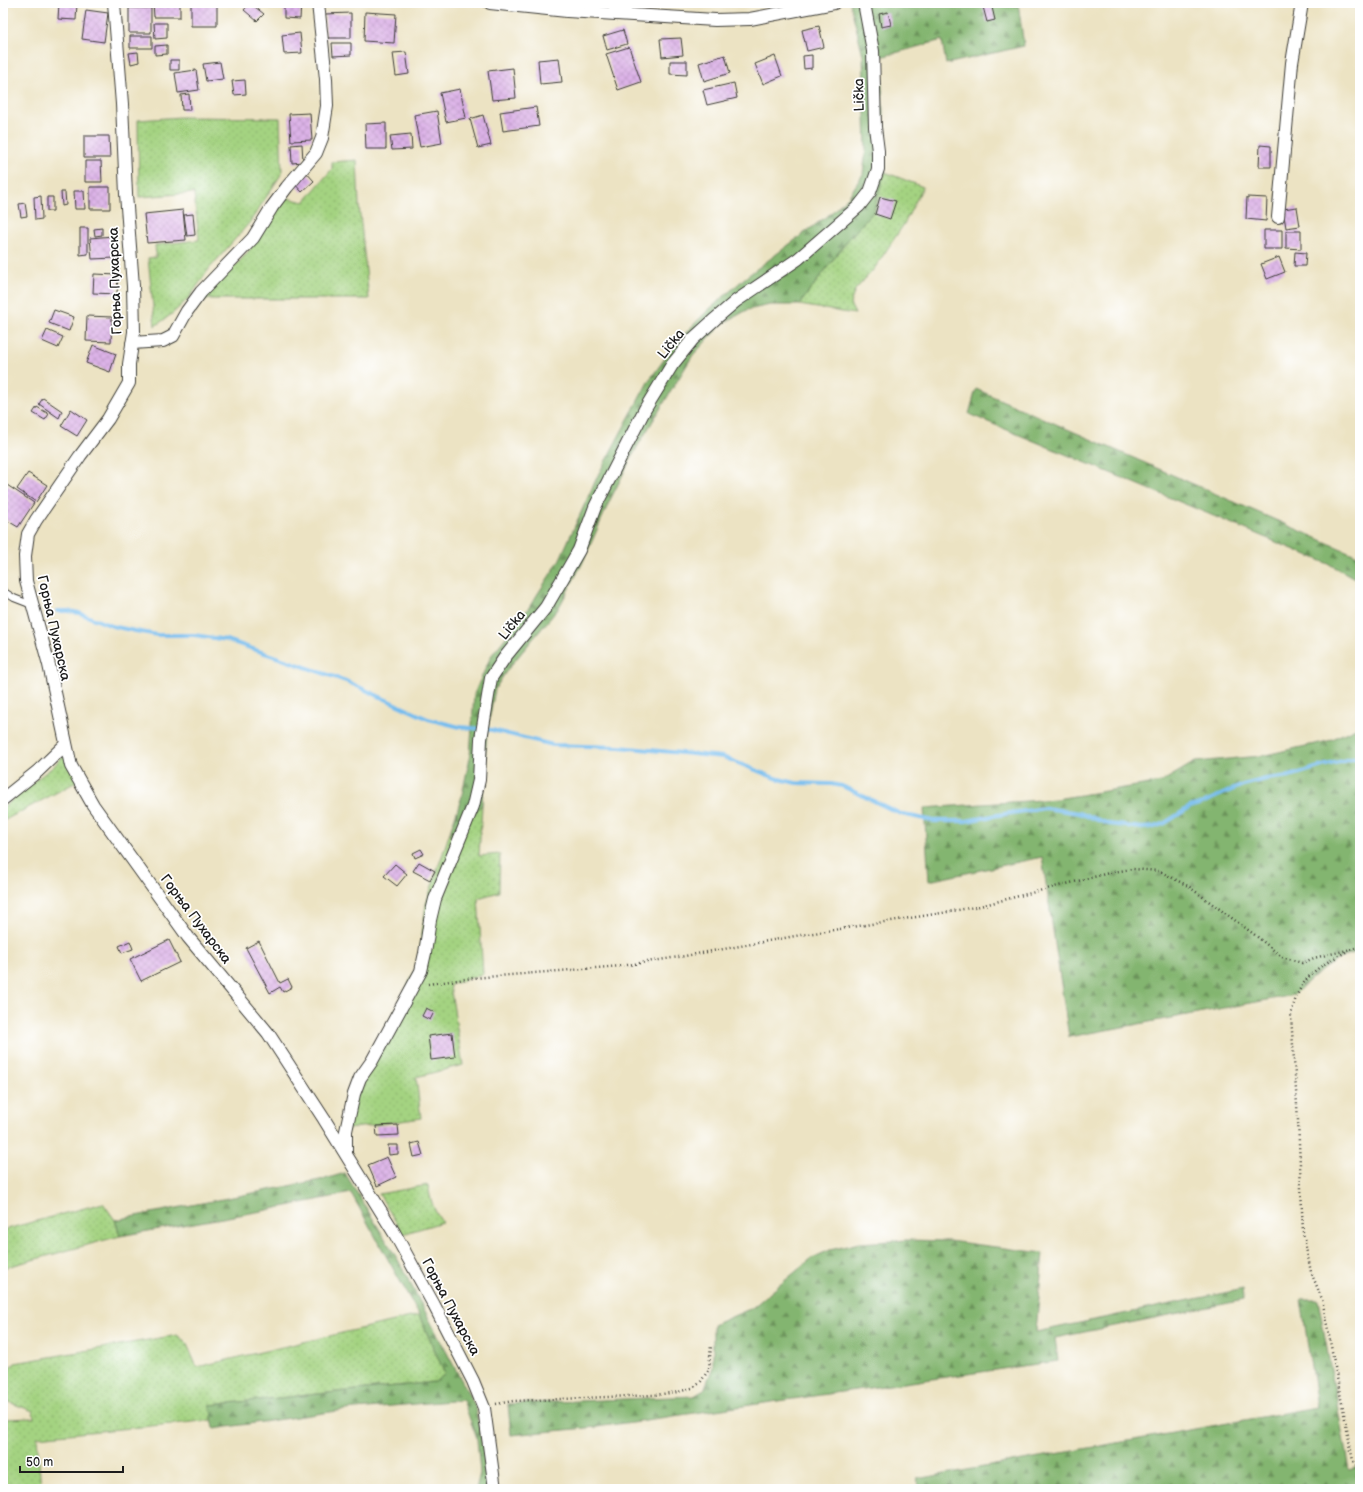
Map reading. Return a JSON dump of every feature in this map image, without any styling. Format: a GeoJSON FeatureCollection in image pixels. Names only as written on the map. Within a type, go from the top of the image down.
{"type":"FeatureCollection","features":[{"type":"Feature","properties":{"kind":"street","name":"Горња Пухарска"},"geometry":{"type":"LineString","coordinates":[[114,3],[122,104],[126,194],[133,286],[134,332],[129,364],[129,383],[108,419],[80,456],[28,534],[25,556],[26,581],[34,605],[49,665],[71,766],[93,805],[188,937],[268,1033],[346,1153],[395,1234],[473,1380],[484,1408],[495,1489]]}},
{"type":"Feature","properties":{"kind":"street"},"geometry":{"type":"LineString","coordinates":[[132,343],[163,341],[173,336],[187,311],[201,292],[253,238],[276,202],[316,153],[322,138],[327,106],[326,80],[318,3]]}},
{"type":"Feature","properties":{"kind":"street"},"geometry":{"type":"LineString","coordinates":[[490,3],[567,11],[715,20],[750,19],[829,4]]}},
{"type":"Feature","properties":{"kind":"street","name":"Lička"},"geometry":{"type":"LineString","coordinates":[[413,987],[421,971],[426,953],[430,920],[435,899],[473,806],[479,780],[481,739],[491,678],[505,657],[546,607],[579,550],[595,507],[645,410],[672,365],[693,339],[736,301],[798,259],[858,206],[870,192],[878,169],[878,151],[875,127],[873,51],[864,3]]}},
{"type":"Feature","properties":{"kind":"street"},"geometry":{"type":"LineString","coordinates":[[1278,217],[1292,63],[1302,3]]}},
{"type":"Feature","properties":{"kind":"street"},"geometry":{"type":"LineString","coordinates":[[3,799],[38,771],[66,744]]}},
{"type":"Feature","properties":{"kind":"street"},"geometry":{"type":"LineString","coordinates":[[346,1153],[346,1131],[354,1094],[360,1078],[372,1061],[413,987]]}},
{"type":"Feature","properties":{"kind":"lane"},"geometry":{"type":"LineString","coordinates":[[3,591],[14,598],[34,605]]}},
{"type":"Feature","properties":{"kind":"path"},"geometry":{"type":"LineString","coordinates":[[413,987],[473,978],[621,966],[849,927],[893,922],[980,906],[1113,872],[1133,869],[1159,871],[1188,886],[1282,957],[1302,963],[1314,958],[1360,947]]}},
{"type":"Feature","properties":{"kind":"path"},"geometry":{"type":"LineString","coordinates":[[1350,950],[1325,962],[1309,975],[1293,1003],[1290,1016],[1298,1120],[1303,1233],[1311,1272],[1322,1300],[1353,1461],[1360,1467]]}},
{"type":"Feature","properties":{"kind":"path"},"geometry":{"type":"LineString","coordinates":[[484,1408],[513,1401],[678,1392],[692,1388],[700,1383],[709,1369],[711,1345]]}},
{"type":"Feature","properties":{"kind":"green space"},"geometry":{"type":"Polygon","coordinates":[[[850,3],[1018,3],[1024,46],[946,64],[942,40],[881,57],[885,172],[873,212],[847,241],[799,305],[770,305],[747,310],[722,324],[693,355],[637,447],[610,500],[582,564],[558,609],[507,670],[495,689],[487,731],[482,805],[449,835],[461,799],[470,757],[474,694],[491,656],[528,609],[559,561],[598,475],[648,382],[676,343],[705,313],[746,277],[831,213],[849,196],[863,174],[866,148],[863,55],[850,3]]]}},
{"type":"Feature","properties":{"kind":"green space"},"geometry":{"type":"Polygon","coordinates":[[[181,117],[280,118],[282,173],[250,222],[209,269],[189,298],[172,314],[155,326],[148,258],[156,257],[155,245],[199,240],[194,193],[139,197],[138,120],[181,117]]]}},
{"type":"Feature","properties":{"kind":"green space"},"geometry":{"type":"Polygon","coordinates":[[[357,160],[359,205],[369,299],[210,299],[201,301],[212,288],[241,260],[257,241],[283,197],[304,202],[332,169],[332,162],[357,160]]]}},
{"type":"Feature","properties":{"kind":"green space"},"geometry":{"type":"Polygon","coordinates":[[[885,172],[923,187],[904,224],[874,269],[855,290],[850,304],[855,314],[799,305],[847,241],[873,212],[885,172]]]}},
{"type":"Feature","properties":{"kind":"green space"},"geometry":{"type":"Polygon","coordinates":[[[976,389],[1360,557],[1360,581],[1331,565],[969,414],[976,389]]]}},
{"type":"Feature","properties":{"kind":"green space"},"geometry":{"type":"Polygon","coordinates":[[[1360,726],[1360,951],[1341,958],[1324,968],[1294,995],[1069,1037],[1042,857],[929,881],[924,808],[1056,799],[1161,782],[1195,762],[1261,756],[1328,741],[1360,726]]]}},
{"type":"Feature","properties":{"kind":"green space"},"geometry":{"type":"Polygon","coordinates":[[[64,755],[82,779],[3,821],[3,808],[30,784],[53,767],[64,755]]]}},
{"type":"Feature","properties":{"kind":"green space"},"geometry":{"type":"Polygon","coordinates":[[[482,805],[479,856],[500,854],[499,892],[478,898],[483,974],[450,985],[463,1065],[416,1077],[421,1118],[341,1130],[349,1090],[396,1010],[418,964],[426,904],[449,835],[482,805]]]}},
{"type":"Feature","properties":{"kind":"green space"},"geometry":{"type":"Polygon","coordinates":[[[345,1173],[398,1260],[475,1406],[488,1481],[487,1489],[476,1489],[480,1473],[477,1439],[463,1400],[344,1410],[214,1429],[210,1405],[435,1382],[445,1374],[419,1315],[351,1193],[262,1211],[120,1236],[115,1220],[325,1179],[345,1173]]]}},
{"type":"Feature","properties":{"kind":"green space"},"geometry":{"type":"Polygon","coordinates":[[[428,1185],[433,1205],[442,1222],[403,1234],[379,1194],[428,1185]]]}},
{"type":"Feature","properties":{"kind":"green space"},"geometry":{"type":"Polygon","coordinates":[[[103,1203],[115,1220],[120,1236],[3,1268],[3,1230],[103,1203]]]}},
{"type":"Feature","properties":{"kind":"green space"},"geometry":{"type":"Polygon","coordinates":[[[907,1240],[949,1241],[1043,1253],[1036,1332],[1243,1289],[1244,1300],[1055,1338],[1058,1361],[597,1427],[511,1435],[508,1404],[694,1396],[704,1390],[713,1367],[713,1325],[752,1308],[812,1258],[830,1250],[859,1243],[907,1240]]]}},
{"type":"Feature","properties":{"kind":"green space"},"geometry":{"type":"Polygon","coordinates":[[[1301,1299],[1318,1299],[1349,1470],[1360,1466],[1360,1489],[919,1489],[917,1479],[1317,1407],[1301,1299]]]}},
{"type":"Feature","properties":{"kind":"green space"},"geometry":{"type":"Polygon","coordinates":[[[419,1315],[445,1374],[435,1382],[210,1405],[213,1420],[37,1437],[41,1489],[3,1489],[3,1419],[34,1418],[33,1411],[3,1400],[3,1373],[15,1363],[177,1335],[186,1342],[197,1367],[419,1315]]]}},
{"type":"Feature","properties":{"kind":"building"},"geometry":{"type":"Polygon","coordinates":[[[59,3],[77,3],[76,20],[58,19],[59,3]]]}},
{"type":"Feature","properties":{"kind":"building"},"geometry":{"type":"Polygon","coordinates":[[[153,3],[180,3],[180,17],[154,17],[153,3]]]}},
{"type":"Feature","properties":{"kind":"building"},"geometry":{"type":"Polygon","coordinates":[[[191,3],[217,3],[217,26],[191,26],[191,3]]]}},
{"type":"Feature","properties":{"kind":"building"},"geometry":{"type":"Polygon","coordinates":[[[250,3],[264,14],[257,21],[244,10],[250,3]]]}},
{"type":"Feature","properties":{"kind":"building"},"geometry":{"type":"Polygon","coordinates":[[[284,3],[301,3],[300,19],[284,18],[284,3]]]}},
{"type":"Feature","properties":{"kind":"building"},"geometry":{"type":"Polygon","coordinates":[[[982,3],[991,3],[995,20],[987,22],[982,3]]]}},
{"type":"Feature","properties":{"kind":"building"},"geometry":{"type":"Polygon","coordinates":[[[129,8],[151,8],[151,33],[129,33],[129,8]]]}},
{"type":"Feature","properties":{"kind":"building"},"geometry":{"type":"Polygon","coordinates":[[[86,10],[108,13],[104,42],[82,39],[86,10]]]}},
{"type":"Feature","properties":{"kind":"building"},"geometry":{"type":"Polygon","coordinates":[[[365,12],[396,14],[394,43],[364,41],[365,12]]]}},
{"type":"Feature","properties":{"kind":"building"},"geometry":{"type":"Polygon","coordinates":[[[888,12],[891,25],[881,27],[879,14],[888,12]]]}},
{"type":"Feature","properties":{"kind":"building"},"geometry":{"type":"Polygon","coordinates":[[[351,13],[351,38],[326,38],[325,14],[351,13]]]}},
{"type":"Feature","properties":{"kind":"building"},"geometry":{"type":"Polygon","coordinates":[[[154,23],[167,23],[167,38],[155,39],[154,23]]]}},
{"type":"Feature","properties":{"kind":"building"},"geometry":{"type":"Polygon","coordinates":[[[819,26],[824,47],[807,51],[802,30],[819,26]]]}},
{"type":"Feature","properties":{"kind":"building"},"geometry":{"type":"Polygon","coordinates":[[[623,30],[627,44],[607,50],[603,36],[623,30]]]}},
{"type":"Feature","properties":{"kind":"building"},"geometry":{"type":"Polygon","coordinates":[[[300,33],[302,53],[284,54],[282,35],[300,33]]]}},
{"type":"Feature","properties":{"kind":"building"},"geometry":{"type":"Polygon","coordinates":[[[130,36],[152,36],[152,48],[130,48],[130,36]]]}},
{"type":"Feature","properties":{"kind":"building"},"geometry":{"type":"Polygon","coordinates":[[[681,38],[683,55],[662,57],[660,39],[681,38]]]}},
{"type":"Feature","properties":{"kind":"building"},"geometry":{"type":"Polygon","coordinates":[[[332,43],[351,43],[351,55],[333,56],[332,43]]]}},
{"type":"Feature","properties":{"kind":"building"},"geometry":{"type":"Polygon","coordinates":[[[167,45],[167,54],[155,55],[155,46],[167,45]]]}},
{"type":"Feature","properties":{"kind":"building"},"geometry":{"type":"Polygon","coordinates":[[[629,47],[641,82],[618,90],[606,54],[629,47]]]}},
{"type":"Feature","properties":{"kind":"building"},"geometry":{"type":"Polygon","coordinates":[[[138,52],[139,62],[131,64],[129,53],[138,52]]]}},
{"type":"Feature","properties":{"kind":"building"},"geometry":{"type":"Polygon","coordinates":[[[406,52],[409,74],[396,76],[393,53],[406,52]]]}},
{"type":"Feature","properties":{"kind":"building"},"geometry":{"type":"Polygon","coordinates":[[[725,55],[730,73],[704,81],[699,63],[725,55]]]}},
{"type":"Feature","properties":{"kind":"building"},"geometry":{"type":"Polygon","coordinates":[[[812,55],[812,68],[804,69],[803,56],[812,55]]]}},
{"type":"Feature","properties":{"kind":"building"},"geometry":{"type":"Polygon","coordinates":[[[775,56],[782,76],[763,84],[755,64],[775,56]]]}},
{"type":"Feature","properties":{"kind":"building"},"geometry":{"type":"Polygon","coordinates":[[[559,58],[562,82],[540,84],[538,60],[559,58]]]}},
{"type":"Feature","properties":{"kind":"building"},"geometry":{"type":"Polygon","coordinates":[[[170,60],[179,60],[179,70],[170,70],[170,60]]]}},
{"type":"Feature","properties":{"kind":"building"},"geometry":{"type":"Polygon","coordinates":[[[670,61],[687,61],[687,75],[670,74],[670,61]]]}},
{"type":"Feature","properties":{"kind":"building"},"geometry":{"type":"Polygon","coordinates":[[[220,62],[223,79],[206,81],[203,64],[220,62]]]}},
{"type":"Feature","properties":{"kind":"building"},"geometry":{"type":"Polygon","coordinates":[[[513,68],[516,98],[492,100],[488,71],[513,68]]]}},
{"type":"Feature","properties":{"kind":"building"},"geometry":{"type":"Polygon","coordinates":[[[196,70],[199,90],[178,93],[175,73],[196,70]]]}},
{"type":"Feature","properties":{"kind":"building"},"geometry":{"type":"Polygon","coordinates":[[[245,80],[246,94],[234,95],[232,81],[245,80]]]}},
{"type":"Feature","properties":{"kind":"building"},"geometry":{"type":"Polygon","coordinates":[[[734,83],[737,98],[707,105],[703,90],[734,83]]]}},
{"type":"Feature","properties":{"kind":"building"},"geometry":{"type":"Polygon","coordinates":[[[460,89],[466,118],[446,122],[440,93],[460,89]]]}},
{"type":"Feature","properties":{"kind":"building"},"geometry":{"type":"Polygon","coordinates":[[[189,94],[190,110],[182,110],[181,95],[189,94]]]}},
{"type":"Feature","properties":{"kind":"building"},"geometry":{"type":"Polygon","coordinates":[[[536,107],[539,126],[503,131],[500,112],[536,107]]]}},
{"type":"Feature","properties":{"kind":"building"},"geometry":{"type":"Polygon","coordinates":[[[437,111],[442,143],[420,147],[414,115],[437,111]]]}},
{"type":"Feature","properties":{"kind":"building"},"geometry":{"type":"Polygon","coordinates":[[[310,113],[312,140],[291,141],[289,114],[310,113]]]}},
{"type":"Feature","properties":{"kind":"building"},"geometry":{"type":"Polygon","coordinates":[[[483,115],[491,145],[478,148],[470,119],[483,115]]]}},
{"type":"Feature","properties":{"kind":"building"},"geometry":{"type":"Polygon","coordinates":[[[386,123],[386,149],[366,149],[365,124],[386,123]]]}},
{"type":"Feature","properties":{"kind":"building"},"geometry":{"type":"Polygon","coordinates":[[[411,134],[412,149],[392,150],[390,136],[411,134]]]}},
{"type":"Feature","properties":{"kind":"building"},"geometry":{"type":"Polygon","coordinates":[[[84,136],[109,136],[110,158],[84,158],[84,136]]]}},
{"type":"Feature","properties":{"kind":"building"},"geometry":{"type":"Polygon","coordinates":[[[302,144],[303,162],[292,163],[291,145],[302,144]]]}},
{"type":"Feature","properties":{"kind":"building"},"geometry":{"type":"Polygon","coordinates":[[[1260,145],[1271,146],[1271,167],[1259,167],[1260,145]]]}},
{"type":"Feature","properties":{"kind":"building"},"geometry":{"type":"Polygon","coordinates":[[[85,161],[101,161],[102,182],[85,182],[85,161]]]}},
{"type":"Feature","properties":{"kind":"building"},"geometry":{"type":"Polygon","coordinates":[[[305,171],[314,181],[302,192],[293,182],[305,171]]]}},
{"type":"Feature","properties":{"kind":"building"},"geometry":{"type":"Polygon","coordinates":[[[90,187],[110,187],[110,209],[90,209],[90,187]]]}},
{"type":"Feature","properties":{"kind":"building"},"geometry":{"type":"Polygon","coordinates":[[[74,191],[84,191],[85,209],[75,209],[74,191]]]}},
{"type":"Feature","properties":{"kind":"building"},"geometry":{"type":"Polygon","coordinates":[[[61,192],[65,192],[66,205],[62,206],[61,192]]]}},
{"type":"Feature","properties":{"kind":"building"},"geometry":{"type":"Polygon","coordinates":[[[41,196],[42,219],[35,220],[34,197],[41,196]]]}},
{"type":"Feature","properties":{"kind":"building"},"geometry":{"type":"Polygon","coordinates":[[[47,197],[53,197],[53,211],[47,211],[47,197]]]}},
{"type":"Feature","properties":{"kind":"building"},"geometry":{"type":"Polygon","coordinates":[[[880,197],[896,201],[890,219],[875,214],[880,197]]]}},
{"type":"Feature","properties":{"kind":"building"},"geometry":{"type":"Polygon","coordinates":[[[1247,197],[1267,198],[1266,221],[1246,219],[1247,197]]]}},
{"type":"Feature","properties":{"kind":"building"},"geometry":{"type":"Polygon","coordinates":[[[25,203],[27,216],[21,217],[19,204],[25,203]]]}},
{"type":"Feature","properties":{"kind":"building"},"geometry":{"type":"Polygon","coordinates":[[[1297,207],[1300,226],[1286,228],[1283,209],[1297,207]]]}},
{"type":"Feature","properties":{"kind":"building"},"geometry":{"type":"Polygon","coordinates":[[[183,210],[186,240],[147,243],[144,214],[183,210]]]}},
{"type":"Feature","properties":{"kind":"building"},"geometry":{"type":"Polygon","coordinates":[[[193,214],[195,235],[187,236],[184,215],[193,214]]]}},
{"type":"Feature","properties":{"kind":"building"},"geometry":{"type":"Polygon","coordinates":[[[80,228],[88,228],[88,254],[80,255],[80,228]]]}},
{"type":"Feature","properties":{"kind":"building"},"geometry":{"type":"Polygon","coordinates":[[[102,228],[102,235],[95,236],[94,229],[102,228]]]}},
{"type":"Feature","properties":{"kind":"building"},"geometry":{"type":"Polygon","coordinates":[[[1264,230],[1282,230],[1282,249],[1264,249],[1264,230]]]}},
{"type":"Feature","properties":{"kind":"building"},"geometry":{"type":"Polygon","coordinates":[[[1286,231],[1301,231],[1301,249],[1286,248],[1286,231]]]}},
{"type":"Feature","properties":{"kind":"building"},"geometry":{"type":"Polygon","coordinates":[[[113,236],[115,258],[92,259],[90,238],[113,236]]]}},
{"type":"Feature","properties":{"kind":"building"},"geometry":{"type":"Polygon","coordinates":[[[1295,252],[1306,253],[1305,266],[1294,266],[1295,252]]]}},
{"type":"Feature","properties":{"kind":"building"},"geometry":{"type":"Polygon","coordinates":[[[1279,257],[1285,272],[1267,279],[1261,264],[1279,257]]]}},
{"type":"Feature","properties":{"kind":"building"},"geometry":{"type":"Polygon","coordinates":[[[94,274],[118,275],[117,294],[93,293],[94,274]]]}},
{"type":"Feature","properties":{"kind":"building"},"geometry":{"type":"Polygon","coordinates":[[[54,310],[74,317],[69,331],[49,323],[54,310]]]}},
{"type":"Feature","properties":{"kind":"building"},"geometry":{"type":"Polygon","coordinates":[[[87,316],[112,317],[111,342],[86,341],[87,316]]]}},
{"type":"Feature","properties":{"kind":"building"},"geometry":{"type":"Polygon","coordinates":[[[47,330],[63,337],[58,348],[42,341],[47,330]]]}},
{"type":"Feature","properties":{"kind":"building"},"geometry":{"type":"Polygon","coordinates":[[[93,345],[116,354],[110,372],[86,363],[93,345]]]}},
{"type":"Feature","properties":{"kind":"building"},"geometry":{"type":"Polygon","coordinates":[[[43,398],[62,411],[59,418],[39,404],[43,398]]]}},
{"type":"Feature","properties":{"kind":"building"},"geometry":{"type":"Polygon","coordinates":[[[37,407],[49,414],[45,420],[33,413],[37,407]]]}},
{"type":"Feature","properties":{"kind":"building"},"geometry":{"type":"Polygon","coordinates":[[[71,409],[87,420],[77,436],[61,426],[71,409]]]}},
{"type":"Feature","properties":{"kind":"building"},"geometry":{"type":"Polygon","coordinates":[[[28,473],[47,485],[36,502],[17,489],[28,473]]]}},
{"type":"Feature","properties":{"kind":"building"},"geometry":{"type":"Polygon","coordinates":[[[4,483],[34,503],[18,527],[3,518],[3,509],[8,501],[3,498],[4,483]]]}},
{"type":"Feature","properties":{"kind":"building"},"geometry":{"type":"Polygon","coordinates":[[[421,849],[424,854],[415,858],[413,853],[421,849]]]}},
{"type":"Feature","properties":{"kind":"building"},"geometry":{"type":"Polygon","coordinates":[[[419,862],[435,871],[430,880],[413,871],[419,862]]]}},
{"type":"Feature","properties":{"kind":"building"},"geometry":{"type":"Polygon","coordinates":[[[395,864],[407,874],[397,886],[384,876],[395,864]]]}},
{"type":"Feature","properties":{"kind":"building"},"geometry":{"type":"Polygon","coordinates":[[[169,940],[180,962],[141,981],[130,959],[169,940]]]}},
{"type":"Feature","properties":{"kind":"building"},"geometry":{"type":"Polygon","coordinates":[[[130,941],[133,949],[122,953],[119,946],[130,941]]]}},
{"type":"Feature","properties":{"kind":"building"},"geometry":{"type":"Polygon","coordinates":[[[259,941],[280,983],[288,979],[292,987],[283,992],[280,987],[270,993],[246,948],[259,941]]]}},
{"type":"Feature","properties":{"kind":"building"},"geometry":{"type":"Polygon","coordinates":[[[426,1008],[434,1012],[430,1020],[422,1016],[426,1008]]]}},
{"type":"Feature","properties":{"kind":"building"},"geometry":{"type":"Polygon","coordinates":[[[452,1033],[455,1057],[431,1060],[428,1036],[452,1033]]]}},
{"type":"Feature","properties":{"kind":"building"},"geometry":{"type":"Polygon","coordinates":[[[398,1125],[399,1135],[377,1136],[376,1126],[398,1125]]]}},
{"type":"Feature","properties":{"kind":"building"},"geometry":{"type":"Polygon","coordinates":[[[419,1142],[423,1155],[414,1157],[411,1144],[419,1142]]]}},
{"type":"Feature","properties":{"kind":"building"},"geometry":{"type":"Polygon","coordinates":[[[388,1145],[398,1145],[398,1154],[389,1155],[388,1145]]]}},
{"type":"Feature","properties":{"kind":"building"},"geometry":{"type":"Polygon","coordinates":[[[387,1157],[396,1177],[377,1186],[368,1165],[387,1157]]]}},
{"type":"Feature","properties":{"kind":"waterway"},"geometry":{"type":"LineString","coordinates":[[57,611],[79,613],[112,626],[158,635],[194,635],[227,640],[346,681],[428,719],[460,727],[492,730],[553,745],[619,747],[723,757],[775,778],[796,783],[831,784],[842,786],[901,814],[934,821],[966,821],[1045,808],[1079,813],[1109,824],[1142,828],[1154,827],[1165,823],[1190,807],[1243,785],[1266,779],[1290,776],[1322,766],[1360,757]]}},
{"type":"Feature","properties":{"kind":"waterway"},"geometry":{"type":"LineString","coordinates":[[1353,1489],[1360,1485]]}}]}
